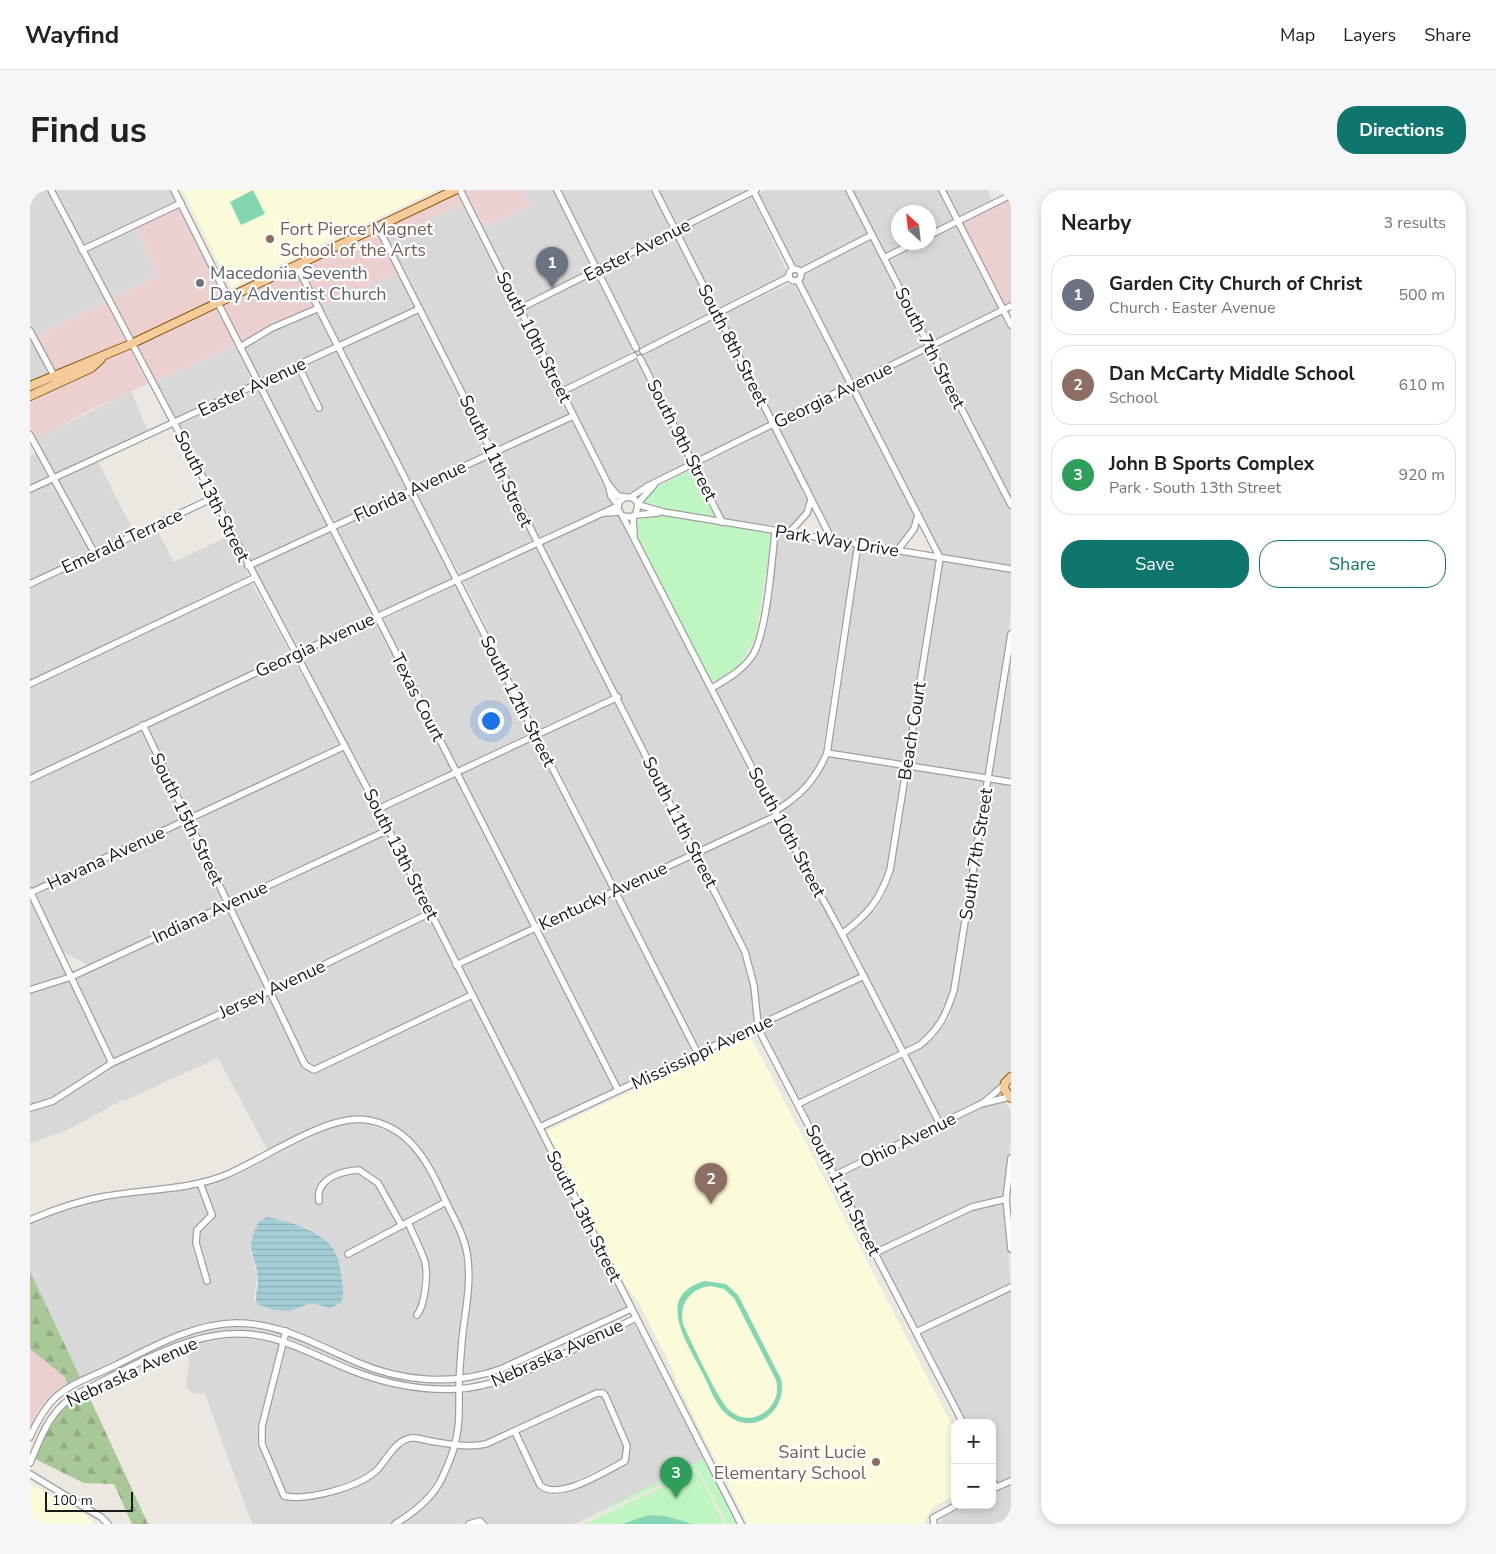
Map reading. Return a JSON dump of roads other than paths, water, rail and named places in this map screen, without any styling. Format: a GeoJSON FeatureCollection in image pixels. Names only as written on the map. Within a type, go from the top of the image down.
{"type":"FeatureCollection","features":[{"type":"Feature","properties":{"kind":"main road"},"geometry":{"type":"LineString","coordinates":[[30,386],[131,344],[455,190]]}},
{"type":"Feature","properties":{"kind":"main road"},"geometry":{"type":"LineString","coordinates":[[30,396],[91,368],[107,355]]}},
{"type":"Feature","properties":{"kind":"main road"},"geometry":{"type":"LineString","coordinates":[[1008,1080],[1005,1092],[1010,1098]]}},
{"type":"Feature","properties":{"kind":"street","name":"South 13th Street"},"geometry":{"type":"LineString","coordinates":[[51,190],[131,344],[175,423],[254,578],[378,809],[741,1524]]}},
{"type":"Feature","properties":{"kind":"street"},"geometry":{"type":"LineString","coordinates":[[174,190],[228,298]]}},
{"type":"Feature","properties":{"kind":"street","name":"South 10th Street"},"geometry":{"type":"LineString","coordinates":[[460,190],[634,539],[940,1124]]}},
{"type":"Feature","properties":{"kind":"street"},"geometry":{"type":"LineString","coordinates":[[556,190],[636,348],[643,351]]}},
{"type":"Feature","properties":{"kind":"street","name":"South 8th Street"},"geometry":{"type":"LineString","coordinates":[[655,190],[832,540]]}},
{"type":"Feature","properties":{"kind":"street"},"geometry":{"type":"LineString","coordinates":[[754,190],[793,269],[800,272]]}},
{"type":"Feature","properties":{"kind":"street","name":"Easter Avenue"},"geometry":{"type":"LineString","coordinates":[[519,309],[754,190]]}},
{"type":"Feature","properties":{"kind":"street","name":"South 7th Street"},"geometry":{"type":"LineString","coordinates":[[849,190],[1011,505]]}},
{"type":"Feature","properties":{"kind":"street"},"geometry":{"type":"LineString","coordinates":[[942,190],[1011,325]]}},
{"type":"Feature","properties":{"kind":"street"},"geometry":{"type":"LineString","coordinates":[[936,232],[1011,195]]}},
{"type":"Feature","properties":{"kind":"street"},"geometry":{"type":"LineString","coordinates":[[82,250],[181,202]]}},
{"type":"Feature","properties":{"kind":"street","name":"South 11th Street"},"geometry":{"type":"LineString","coordinates":[[378,228],[618,697],[745,952],[754,986],[758,1025],[961,1419]]}},
{"type":"Feature","properties":{"kind":"street"},"geometry":{"type":"LineString","coordinates":[[800,272],[872,235]]}},
{"type":"Feature","properties":{"kind":"street"},"geometry":{"type":"LineString","coordinates":[[884,258],[900,250]]}},
{"type":"Feature","properties":{"kind":"street","name":"South 12th Street"},"geometry":{"type":"LineString","coordinates":[[297,266],[455,580],[698,1054]]}},
{"type":"Feature","properties":{"kind":"street"},"geometry":{"type":"LineString","coordinates":[[561,392],[634,356],[640,358],[643,351],[789,277],[793,269]]}},
{"type":"Feature","properties":{"kind":"street"},"geometry":{"type":"LineString","coordinates":[[798,280],[801,276],[800,272]]}},
{"type":"Feature","properties":{"kind":"street"},"geometry":{"type":"LineString","coordinates":[[789,277],[792,281],[798,280]]}},
{"type":"Feature","properties":{"kind":"street"},"geometry":{"type":"LineString","coordinates":[[798,280],[940,558]]}},
{"type":"Feature","properties":{"kind":"street","name":"Texas Court"},"geometry":{"type":"LineString","coordinates":[[218,303],[618,1090]]}},
{"type":"Feature","properties":{"kind":"street","name":"Georgia Avenue"},"geometry":{"type":"LineString","coordinates":[[30,779],[537,542],[600,514],[620,510],[627,497],[648,486],[1011,306]]}},
{"type":"Feature","properties":{"kind":"street"},"geometry":{"type":"LineString","coordinates":[[240,347],[272,328],[319,308]]}},
{"type":"Feature","properties":{"kind":"street","name":"Easter Avenue"},"geometry":{"type":"LineString","coordinates":[[30,489],[419,309]]}},
{"type":"Feature","properties":{"kind":"street"},"geometry":{"type":"LineString","coordinates":[[30,331],[58,383]]}},
{"type":"Feature","properties":{"kind":"street"},"geometry":{"type":"LineString","coordinates":[[634,356],[636,348]]}},
{"type":"Feature","properties":{"kind":"street","name":"South 9th Street"},"geometry":{"type":"LineString","coordinates":[[640,358],[722,522]]}},
{"type":"Feature","properties":{"kind":"street"},"geometry":{"type":"LineString","coordinates":[[298,365],[319,408]]}},
{"type":"Feature","properties":{"kind":"street","name":"Florida Avenue"},"geometry":{"type":"LineString","coordinates":[[248,566],[573,416]]}},
{"type":"Feature","properties":{"kind":"street"},"geometry":{"type":"LineString","coordinates":[[30,434],[95,554]]}},
{"type":"Feature","properties":{"kind":"street","name":"Georgia Avenue"},"geometry":{"type":"LineString","coordinates":[[639,504],[656,483]]}},
{"type":"Feature","properties":{"kind":"street","name":"South 10th Street"},"geometry":{"type":"LineString","coordinates":[[608,484],[618,496],[627,497],[639,504]]}},
{"type":"Feature","properties":{"kind":"street","name":"Emerald Terrace"},"geometry":{"type":"LineString","coordinates":[[30,584],[213,498]]}},
{"type":"Feature","properties":{"kind":"street"},"geometry":{"type":"LineString","coordinates":[[789,533],[807,513],[811,500]]}},
{"type":"Feature","properties":{"kind":"street"},"geometry":{"type":"LineString","coordinates":[[635,515],[639,504]]}},
{"type":"Feature","properties":{"kind":"street","name":"Park Way Drive"},"geometry":{"type":"LineString","coordinates":[[639,504],[663,512],[1011,569]]}},
{"type":"Feature","properties":{"kind":"street","name":"Park Way Drive"},"geometry":{"type":"LineString","coordinates":[[620,510],[635,515],[663,512]]}},
{"type":"Feature","properties":{"kind":"street","name":"South 10th Street"},"geometry":{"type":"LineString","coordinates":[[634,539],[635,515]]}},
{"type":"Feature","properties":{"kind":"street"},"geometry":{"type":"LineString","coordinates":[[897,551],[914,529],[918,515]]}},
{"type":"Feature","properties":{"kind":"street"},"geometry":{"type":"LineString","coordinates":[[712,688],[737,672],[753,654],[761,636],[775,531]]}},
{"type":"Feature","properties":{"kind":"street"},"geometry":{"type":"LineString","coordinates":[[776,813],[806,788],[817,774],[826,753],[858,544]]}},
{"type":"Feature","properties":{"kind":"street","name":"Beach Court"},"geometry":{"type":"LineString","coordinates":[[842,934],[873,907],[882,892],[890,870],[940,558]]}},
{"type":"Feature","properties":{"kind":"street"},"geometry":{"type":"LineString","coordinates":[[30,684],[254,578]]}},
{"type":"Feature","properties":{"kind":"street","name":"South 7th Street"},"geometry":{"type":"LineString","coordinates":[[904,1055],[932,1035],[946,1017],[954,990],[1011,634]]}},
{"type":"Feature","properties":{"kind":"street"},"geometry":{"type":"LineString","coordinates":[[378,809],[618,697]]}},
{"type":"Feature","properties":{"kind":"street","name":"South 15th Street"},"geometry":{"type":"LineString","coordinates":[[143,725],[305,1065],[314,1070],[472,995]]}},
{"type":"Feature","properties":{"kind":"street","name":"Havana Avenue"},"geometry":{"type":"LineString","coordinates":[[30,892],[345,746]]}},
{"type":"Feature","properties":{"kind":"street"},"geometry":{"type":"LineString","coordinates":[[826,753],[1011,782]]}},
{"type":"Feature","properties":{"kind":"street","name":"Kentucky Avenue"},"geometry":{"type":"LineString","coordinates":[[456,965],[696,853],[776,813]]}},
{"type":"Feature","properties":{"kind":"street","name":"Indiana Avenue"},"geometry":{"type":"LineString","coordinates":[[30,990],[71,977],[388,830]]}},
{"type":"Feature","properties":{"kind":"street"},"geometry":{"type":"LineString","coordinates":[[30,892],[112,1063]]}},
{"type":"Feature","properties":{"kind":"street","name":"Jersey Avenue"},"geometry":{"type":"LineString","coordinates":[[30,1108],[53,1101],[112,1063],[270,991],[430,913]]}},
{"type":"Feature","properties":{"kind":"street","name":"Mississippi Avenue"},"geometry":{"type":"LineString","coordinates":[[540,1127],[864,976]]}},
{"type":"Feature","properties":{"kind":"street"},"geometry":{"type":"LineString","coordinates":[[798,1104],[904,1055]]}},
{"type":"Feature","properties":{"kind":"street","name":"Ohio Avenue"},"geometry":{"type":"LineString","coordinates":[[835,1175],[981,1104],[998,1092],[1008,1080]]}},
{"type":"Feature","properties":{"kind":"street","name":"Ohio Avenue"},"geometry":{"type":"LineString","coordinates":[[981,1104],[1010,1098]]}},
{"type":"Feature","properties":{"kind":"street"},"geometry":{"type":"LineString","coordinates":[[30,1220],[71,1204],[102,1197],[200,1183],[251,1164],[330,1124],[352,1120],[368,1120],[399,1132],[417,1148],[446,1202],[464,1240],[470,1274],[459,1379],[459,1426],[455,1445],[441,1480],[427,1499],[395,1524]]}},
{"type":"Feature","properties":{"kind":"street"},"geometry":{"type":"LineString","coordinates":[[1011,1158],[1006,1199],[1011,1249]]}},
{"type":"Feature","properties":{"kind":"street"},"geometry":{"type":"LineString","coordinates":[[319,1201],[317,1192],[321,1185],[337,1174],[359,1170],[378,1182],[405,1224],[425,1262],[424,1293],[421,1310],[417,1315]]}},
{"type":"Feature","properties":{"kind":"street"},"geometry":{"type":"LineString","coordinates":[[200,1183],[212,1215],[197,1230],[196,1242],[207,1281]]}},
{"type":"Feature","properties":{"kind":"street"},"geometry":{"type":"LineString","coordinates":[[875,1253],[972,1207],[1006,1199]]}},
{"type":"Feature","properties":{"kind":"street"},"geometry":{"type":"LineString","coordinates":[[348,1254],[446,1202]]}},
{"type":"Feature","properties":{"kind":"street"},"geometry":{"type":"LineString","coordinates":[[916,1332],[1011,1287]]}},
{"type":"Feature","properties":{"kind":"street","name":"Nebraska Avenue"},"geometry":{"type":"LineString","coordinates":[[30,1437],[40,1413],[48,1403],[66,1389],[178,1335],[195,1330],[236,1324],[286,1331],[377,1370],[404,1377],[459,1379],[482,1376],[528,1358],[631,1309]]}},
{"type":"Feature","properties":{"kind":"street","name":"Nebraska Avenue"},"geometry":{"type":"LineString","coordinates":[[30,1463],[47,1423],[56,1410],[71,1396],[197,1340],[236,1334],[283,1340],[352,1371],[403,1387],[459,1389],[485,1384],[532,1368],[636,1318]]}},
{"type":"Feature","properties":{"kind":"street"},"geometry":{"type":"LineString","coordinates":[[585,1330],[590,1340]]}},
{"type":"Feature","properties":{"kind":"street"},"geometry":{"type":"LineString","coordinates":[[286,1331],[262,1426],[262,1444],[284,1496],[295,1498],[331,1492],[360,1480],[376,1470],[401,1442],[410,1438],[455,1445],[476,1446],[486,1444],[597,1393],[603,1393],[627,1446],[627,1454],[625,1461],[599,1475],[561,1491],[545,1490],[540,1485],[515,1432]]}},
{"type":"Feature","properties":{"kind":"street"},"geometry":{"type":"LineString","coordinates":[[528,1358],[532,1368]]}},
{"type":"Feature","properties":{"kind":"street"},"geometry":{"type":"LineString","coordinates":[[103,1371],[107,1380]]}},
{"type":"Feature","properties":{"kind":"street"},"geometry":{"type":"LineString","coordinates":[[48,1403],[56,1410]]}},
{"type":"Feature","properties":{"kind":"street"},"geometry":{"type":"LineString","coordinates":[[30,1474],[101,1517],[108,1524]]}},
{"type":"Feature","properties":{"kind":"street"},"geometry":{"type":"LineString","coordinates":[[996,1487],[1011,1480]]}},
{"type":"Feature","properties":{"kind":"street"},"geometry":{"type":"LineString","coordinates":[[933,1521],[951,1509]]}},
{"type":"Feature","properties":{"kind":"street"},"geometry":{"type":"LineString","coordinates":[[469,1524],[480,1521],[483,1524]]}},
{"type":"Feature","properties":{"kind":"water"},"geometry":{"type":"Polygon","coordinates":[[[268,1217],[292,1223],[315,1233],[333,1248],[341,1272],[343,1291],[341,1303],[330,1308],[312,1303],[289,1311],[273,1310],[257,1304],[257,1271],[251,1247],[254,1232],[259,1221],[268,1217]]]}},
{"type":"Feature","properties":{"kind":"place","name":"Fort Pierce Magnet School of the Arts"},"geometry":{"type":"Point","coordinates":[270,239]}},
{"type":"Feature","properties":{"kind":"place","name":"Macedonia Seventh Day Adventist Church"},"geometry":{"type":"Point","coordinates":[200,283]}},
{"type":"Feature","properties":{"kind":"place","name":"Garden City Church of Christ"},"geometry":{"type":"Point","coordinates":[552,288]}},
{"type":"Feature","properties":{"kind":"place","name":"Dan McCarty Middle School"},"geometry":{"type":"Point","coordinates":[711,1204]}},
{"type":"Feature","properties":{"kind":"place","name":"Saint Lucie Elementary School"},"geometry":{"type":"Point","coordinates":[876,1462]}},
{"type":"Feature","properties":{"kind":"place","name":"John B Sports Complex"},"geometry":{"type":"Point","coordinates":[676,1498]}}]}
